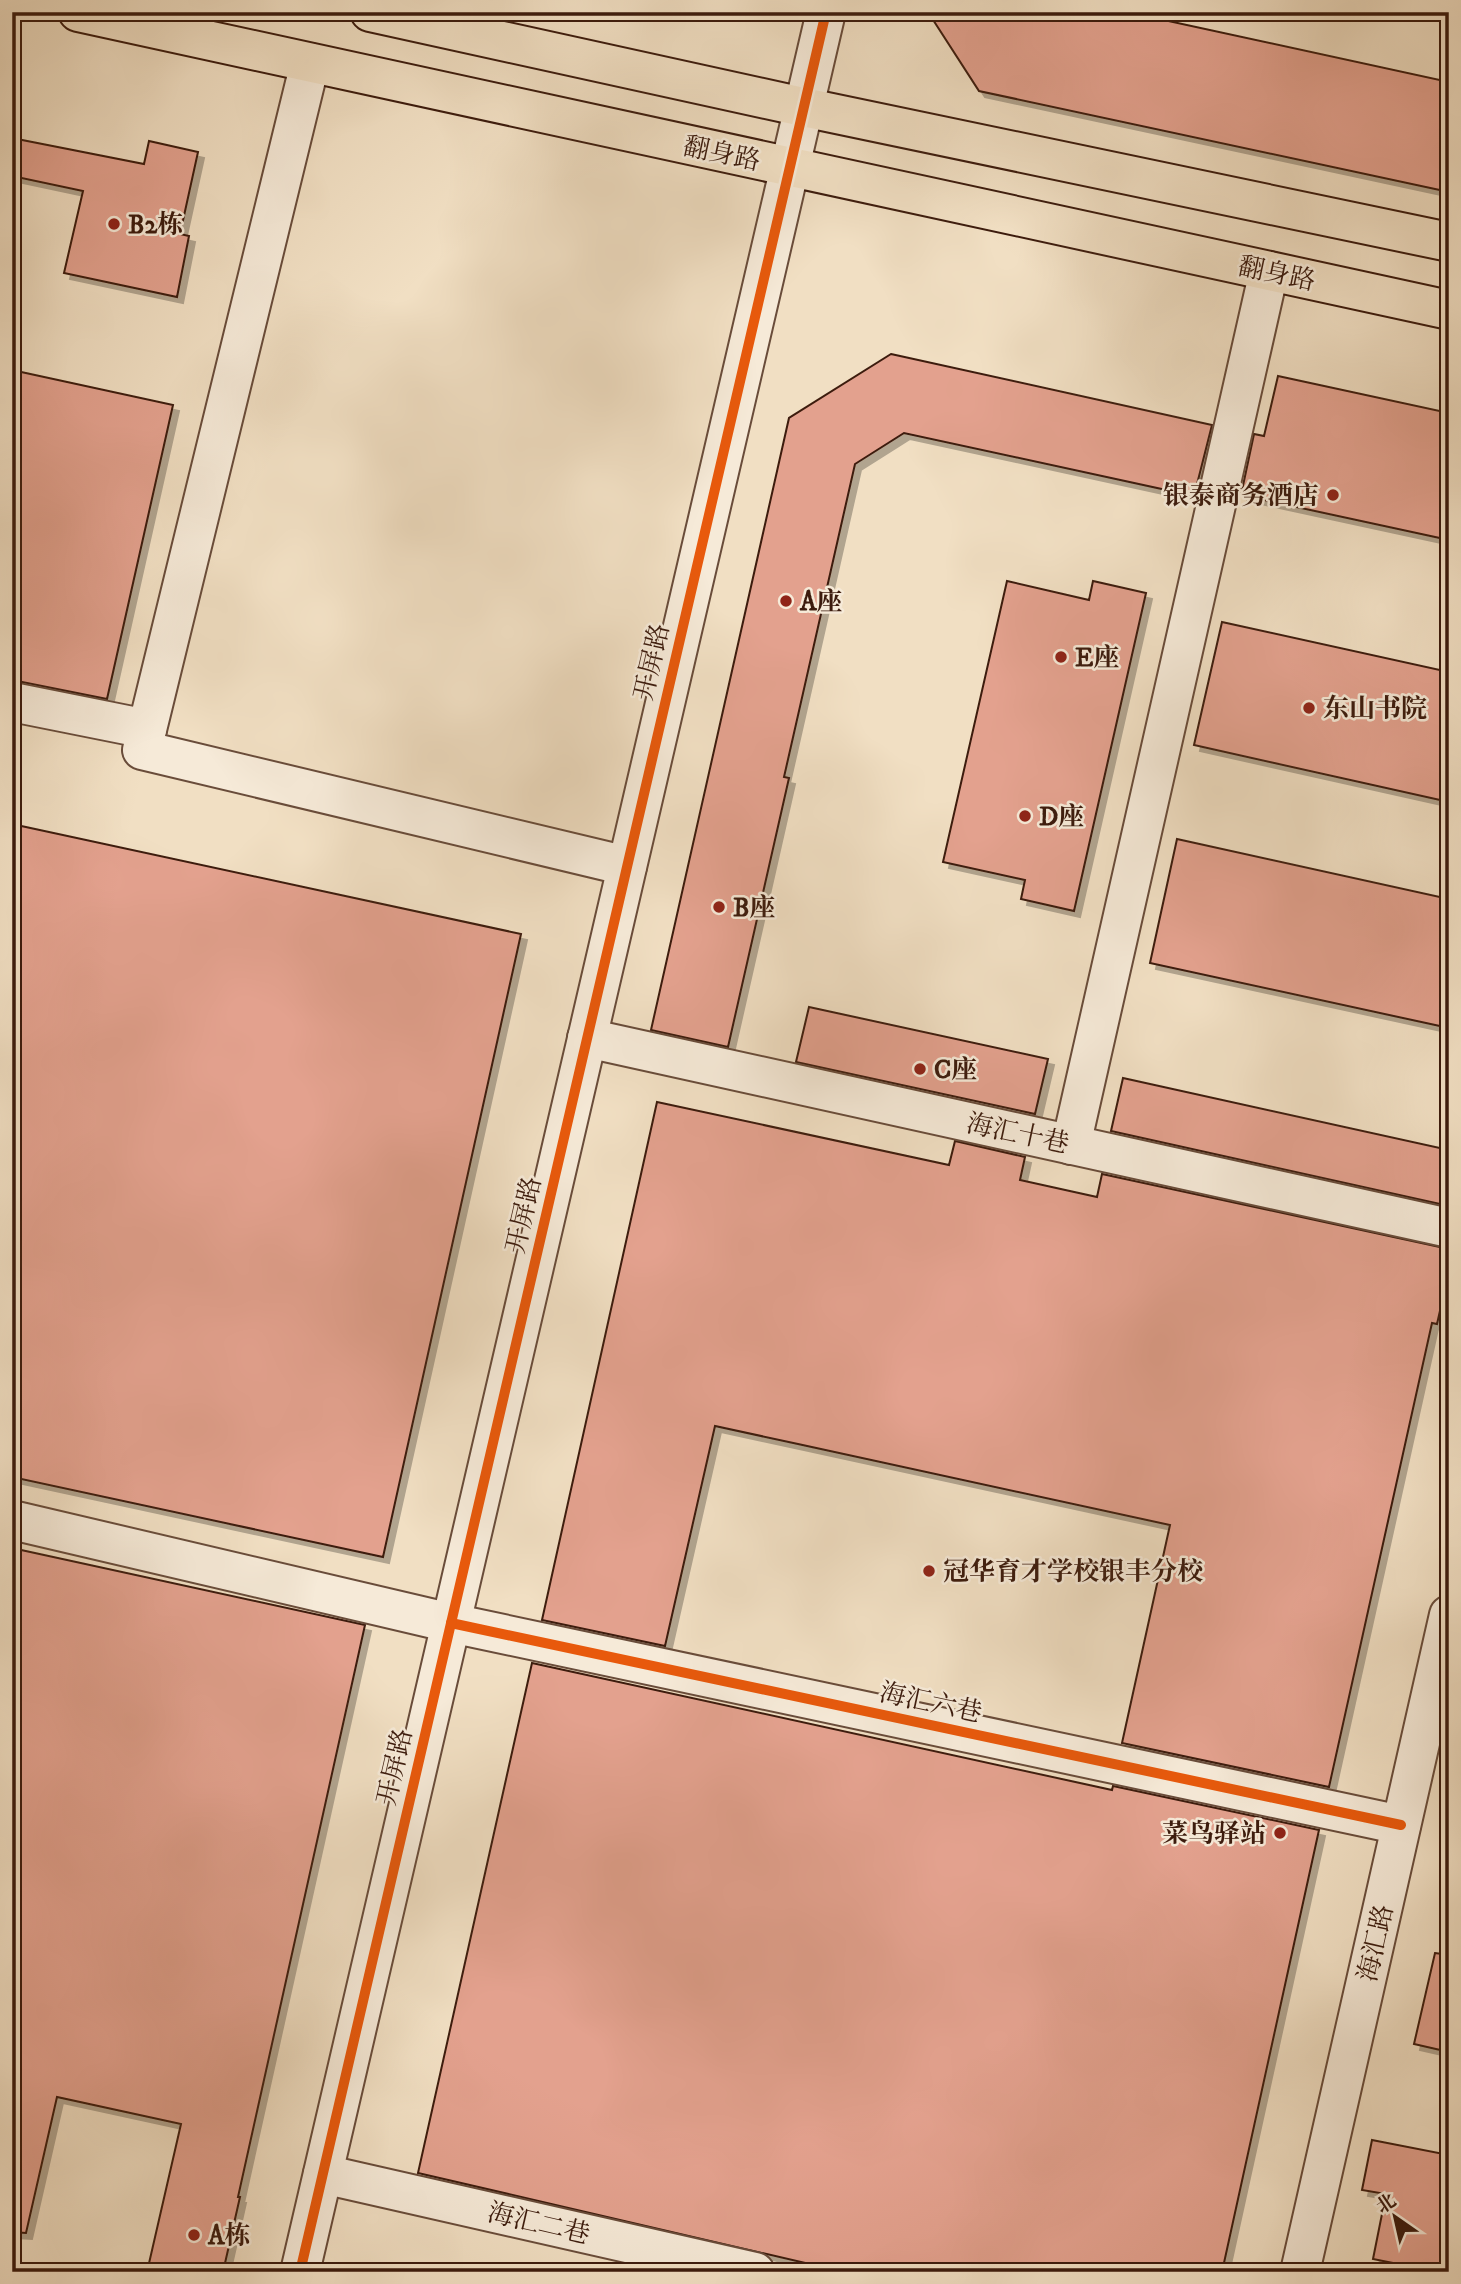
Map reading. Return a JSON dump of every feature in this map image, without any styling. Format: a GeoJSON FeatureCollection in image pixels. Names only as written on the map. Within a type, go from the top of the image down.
{"type":"FeatureCollection","features":[{"type":"Feature","properties":{"kind":"main road","name":"翻身路"},"geometry":{"type":"LineString","coordinates":[[78,12],[1449,310]]}},
{"type":"Feature","properties":{"kind":"main road"},"geometry":{"type":"LineString","coordinates":[[370,12],[803,107],[1449,242]]}},
{"type":"Feature","properties":{"kind":"street","name":"开屏路"},"geometry":{"type":"LineString","coordinates":[[300,2272],[826,12]]}},
{"type":"Feature","properties":{"kind":"street"},"geometry":{"type":"LineString","coordinates":[[310,63],[142,750],[627,866]]}},
{"type":"Feature","properties":{"kind":"street"},"geometry":{"type":"LineString","coordinates":[[1071,1145],[1269,271]]}},
{"type":"Feature","properties":{"kind":"street"},"geometry":{"type":"LineString","coordinates":[[12,702],[147,729]]}},
{"type":"Feature","properties":{"kind":"street","name":"海汇十巷"},"geometry":{"type":"LineString","coordinates":[[587,1038],[1449,1228]]}},
{"type":"Feature","properties":{"kind":"street","name":"海汇六巷"},"geometry":{"type":"LineString","coordinates":[[12,1520],[451,1623],[1401,1825]]}},
{"type":"Feature","properties":{"kind":"street","name":"海汇路"},"geometry":{"type":"LineString","coordinates":[[1300,2272],[1449,1615]]}},
{"type":"Feature","properties":{"kind":"street","name":"海汇二巷"},"geometry":{"type":"LineString","coordinates":[[323,2174],[755,2272]]}},
{"type":"Feature","properties":{"kind":"building"},"geometry":{"type":"Polygon","coordinates":[[[928,12],[1127,12],[1449,82],[1449,192],[979,91],[928,12]]]}},
{"type":"Feature","properties":{"kind":"building","name":"B2栋"},"geometry":{"type":"Polygon","coordinates":[[[12,138],[144,164],[149,141],[198,152],[180,234],[189,236],[177,297],[64,273],[83,191],[12,176],[12,138]]]}},
{"type":"Feature","properties":{"kind":"building","name":"A座"},"geometry":{"type":"Polygon","coordinates":[[[891,354],[1212,425],[1194,496],[904,433],[855,464],[784,777],[789,778],[728,1047],[651,1030],[789,418],[891,354]]]}},
{"type":"Feature","properties":{"kind":"building"},"geometry":{"type":"Polygon","coordinates":[[[12,370],[173,405],[107,699],[12,680],[12,370]]]}},
{"type":"Feature","properties":{"kind":"building"},"geometry":{"type":"Polygon","coordinates":[[[1278,376],[1449,413],[1449,540],[1241,495],[1254,434],[1264,436],[1278,376]]]}},
{"type":"Feature","properties":{"kind":"building"},"geometry":{"type":"Polygon","coordinates":[[[1007,581],[1089,600],[1093,581],[1146,593],[1074,911],[1021,899],[1025,880],[943,862],[1007,581]]]}},
{"type":"Feature","properties":{"kind":"building"},"geometry":{"type":"Polygon","coordinates":[[[1222,622],[1449,672],[1449,802],[1194,745],[1222,622]]]}},
{"type":"Feature","properties":{"kind":"building"},"geometry":{"type":"Polygon","coordinates":[[[12,824],[521,934],[383,1557],[12,1477],[12,824]]]}},
{"type":"Feature","properties":{"kind":"building"},"geometry":{"type":"Polygon","coordinates":[[[1177,839],[1449,899],[1449,1028],[1150,963],[1177,839]]]}},
{"type":"Feature","properties":{"kind":"building","name":"C座"},"geometry":{"type":"Polygon","coordinates":[[[809,1007],[1048,1059],[1035,1114],[796,1062],[809,1007]]]}},
{"type":"Feature","properties":{"kind":"building"},"geometry":{"type":"Polygon","coordinates":[[[1123,1078],[1449,1150],[1449,1206],[1111,1131],[1123,1078]]]}},
{"type":"Feature","properties":{"kind":"building"},"geometry":{"type":"Polygon","coordinates":[[[657,1102],[949,1165],[955,1141],[1025,1157],[1020,1180],[1097,1197],[1102,1174],[1449,1249],[1449,1271],[1437,1324],[1432,1323],[1329,1787],[1122,1743],[1170,1525],[715,1426],[665,1646],[542,1620],[657,1102]]]}},
{"type":"Feature","properties":{"kind":"building"},"geometry":{"type":"Polygon","coordinates":[[[12,1548],[365,1625],[223,2272],[147,2272],[181,2124],[57,2097],[26,2233],[12,2232],[12,1548]]]}},
{"type":"Feature","properties":{"kind":"building"},"geometry":{"type":"Polygon","coordinates":[[[532,1663],[1112,1790],[1113,1786],[1319,1830],[1222,2272],[844,2272],[418,2173],[532,1663]]]}},
{"type":"Feature","properties":{"kind":"building"},"geometry":{"type":"Polygon","coordinates":[[[1435,1953],[1449,1955],[1449,2052],[1414,2044],[1435,1953]]]}},
{"type":"Feature","properties":{"kind":"building"},"geometry":{"type":"Polygon","coordinates":[[[1372,2140],[1449,2155],[1449,2272],[1373,2259],[1386,2194],[1362,2190],[1372,2140]]]}},
{"type":"Feature","properties":{"kind":"cycle path"},"geometry":{"type":"LineString","coordinates":[[300,2272],[826,12]]}},
{"type":"Feature","properties":{"kind":"cycle path"},"geometry":{"type":"LineString","coordinates":[[451,1623],[1401,1825]]}},
{"type":"Feature","properties":{"kind":"place","name":"B2栋"},"geometry":{"type":"Point","coordinates":[114,224]}},
{"type":"Feature","properties":{"kind":"place","name":"银泰商务酒店"},"geometry":{"type":"Point","coordinates":[1333,495]}},
{"type":"Feature","properties":{"kind":"place","name":"A座"},"geometry":{"type":"Point","coordinates":[786,601]}},
{"type":"Feature","properties":{"kind":"place","name":"E座"},"geometry":{"type":"Point","coordinates":[1061,657]}},
{"type":"Feature","properties":{"kind":"place","name":"东山书院"},"geometry":{"type":"Point","coordinates":[1309,708]}},
{"type":"Feature","properties":{"kind":"place","name":"D座"},"geometry":{"type":"Point","coordinates":[1025,816]}},
{"type":"Feature","properties":{"kind":"place","name":"B座"},"geometry":{"type":"Point","coordinates":[719,907]}},
{"type":"Feature","properties":{"kind":"place","name":"C座"},"geometry":{"type":"Point","coordinates":[920,1069]}},
{"type":"Feature","properties":{"kind":"place","name":"冠华育才学校银丰分校"},"geometry":{"type":"Point","coordinates":[929,1571]}},
{"type":"Feature","properties":{"kind":"place","name":"菜鸟驿站"},"geometry":{"type":"Point","coordinates":[1280,1833]}},
{"type":"Feature","properties":{"kind":"place","name":"A栋"},"geometry":{"type":"Point","coordinates":[194,2235]}}]}
